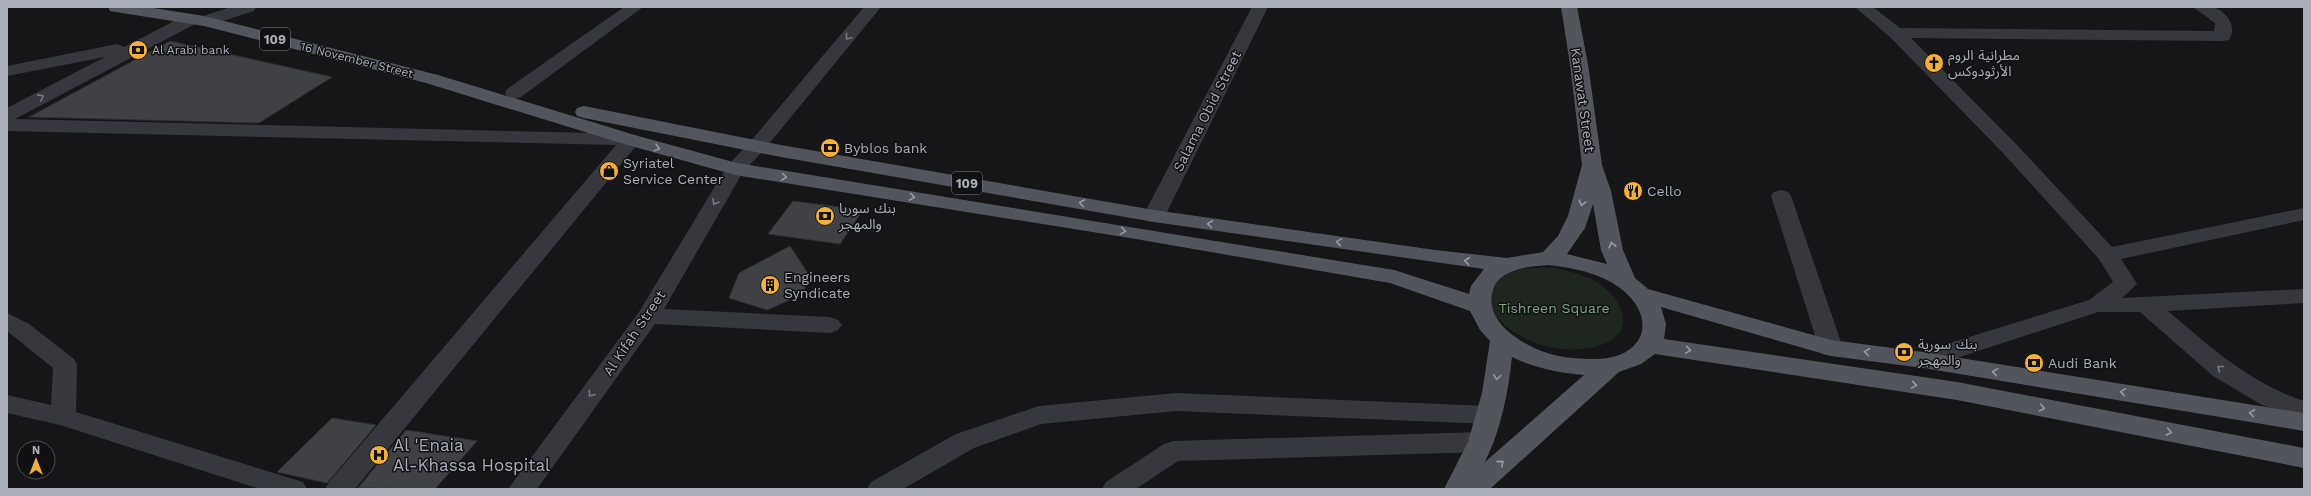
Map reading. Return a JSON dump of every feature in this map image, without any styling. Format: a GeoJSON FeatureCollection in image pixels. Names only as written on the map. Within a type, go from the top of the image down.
{"type":"FeatureCollection","features":[{"type":"Feature","properties":{"kind":"main road","name":"16 November Street"},"geometry":{"type":"LineString","coordinates":[[116,7],[148,10],[197,21],[432,79]]}},
{"type":"Feature","properties":{"kind":"main road","name":"Kanawat Street"},"geometry":{"type":"LineString","coordinates":[[1569,7],[1579,64],[1592,165],[1601,191],[1612,250],[1633,288],[1652,311],[1656,329],[1650,345]]}},
{"type":"Feature","properties":{"kind":"main road","name":"109"},"geometry":{"type":"LineString","coordinates":[[432,79],[514,93],[605,117],[757,146],[1154,216],[1435,258],[1506,265]]}},
{"type":"Feature","properties":{"kind":"main road"},"geometry":{"type":"LineString","coordinates":[[432,79],[631,140],[735,169],[1130,232],[1394,277],[1480,306]]}},
{"type":"Feature","properties":{"kind":"main road"},"geometry":{"type":"LineString","coordinates":[[1550,258],[1562,249],[1575,229],[1592,165]]}},
{"type":"Feature","properties":{"kind":"main road"},"geometry":{"type":"LineString","coordinates":[[2304,430],[2297,417],[1923,360],[1832,348],[1633,288],[1590,265],[1550,258],[1526,260],[1506,265],[1490,275],[1481,289],[1480,306],[1491,328],[1502,339],[1520,350],[1541,359],[1564,365],[1588,367],[1610,366],[1627,361],[1640,354],[1650,345],[1957,391],[2304,458]]}},
{"type":"Feature","properties":{"kind":"main road"},"geometry":{"type":"LineString","coordinates":[[1458,489],[1481,442],[1489,415],[1495,392],[1502,339]]}},
{"type":"Feature","properties":{"kind":"main road"},"geometry":{"type":"LineString","coordinates":[[1818,370],[1832,348]]}},
{"type":"Feature","properties":{"kind":"main road"},"geometry":{"type":"LineString","coordinates":[[1472,489],[1610,366]]}},
{"type":"Feature","properties":{"kind":"street"},"geometry":{"type":"LineString","coordinates":[[7,116],[140,45],[197,21],[248,7]]}},
{"type":"Feature","properties":{"kind":"street"},"geometry":{"type":"LineString","coordinates":[[514,93],[635,7]]}},
{"type":"Feature","properties":{"kind":"street","name":"Al Kifah Street"},"geometry":{"type":"LineString","coordinates":[[522,489],[648,316],[735,169],[757,146],[873,7]]}},
{"type":"Feature","properties":{"kind":"street","name":"Salama Obid Street"},"geometry":{"type":"LineString","coordinates":[[1154,216],[1260,7]]}},
{"type":"Feature","properties":{"kind":"street"},"geometry":{"type":"LineString","coordinates":[[1863,7],[1896,33],[2010,149],[2107,255],[2126,284],[2097,305]]}},
{"type":"Feature","properties":{"kind":"street"},"geometry":{"type":"LineString","coordinates":[[1896,33],[2223,36],[2224,21],[2201,7]]}},
{"type":"Feature","properties":{"kind":"street"},"geometry":{"type":"LineString","coordinates":[[7,71],[140,45]]}},
{"type":"Feature","properties":{"kind":"street"},"geometry":{"type":"LineString","coordinates":[[7,124],[631,140]]}},
{"type":"Feature","properties":{"kind":"street"},"geometry":{"type":"LineString","coordinates":[[339,489],[631,140]]}},
{"type":"Feature","properties":{"kind":"street"},"geometry":{"type":"LineString","coordinates":[[1781,196],[1832,348]]}},
{"type":"Feature","properties":{"kind":"street"},"geometry":{"type":"LineString","coordinates":[[2107,255],[2304,214]]}},
{"type":"Feature","properties":{"kind":"street"},"geometry":{"type":"LineString","coordinates":[[1923,360],[2097,305],[2304,296]]}},
{"type":"Feature","properties":{"kind":"street"},"geometry":{"type":"LineString","coordinates":[[2146,304],[2222,370],[2271,399],[2297,417]]}},
{"type":"Feature","properties":{"kind":"street"},"geometry":{"type":"LineString","coordinates":[[648,316],[830,325]]}},
{"type":"Feature","properties":{"kind":"street"},"geometry":{"type":"LineString","coordinates":[[7,320],[21,329],[65,365],[63,417]]}},
{"type":"Feature","properties":{"kind":"street"},"geometry":{"type":"LineString","coordinates":[[881,489],[965,441],[1039,415],[1176,402],[1489,415]]}},
{"type":"Feature","properties":{"kind":"street"},"geometry":{"type":"LineString","coordinates":[[7,404],[63,417],[292,489]]}},
{"type":"Feature","properties":{"kind":"street"},"geometry":{"type":"LineString","coordinates":[[1116,489],[1173,451],[1481,442]]}},
{"type":"Feature","properties":{"kind":"green space","name":"Tishreen Square"},"geometry":{"type":"Polygon","coordinates":[[[1545,267],[1565,270],[1585,276],[1597,282],[1607,290],[1615,299],[1623,318],[1622,327],[1618,335],[1609,342],[1595,347],[1584,349],[1560,349],[1548,347],[1526,339],[1506,326],[1493,313],[1491,308],[1494,287],[1504,276],[1517,270],[1545,267]]]}},
{"type":"Feature","properties":{"kind":"building"},"geometry":{"type":"Polygon","coordinates":[[[170,41],[332,77],[259,123],[29,117],[170,41]]]}},
{"type":"Feature","properties":{"kind":"building"},"geometry":{"type":"Polygon","coordinates":[[[793,201],[863,210],[840,244],[768,234],[793,201]]]}},
{"type":"Feature","properties":{"kind":"building","name":"Engineers Syndicate"},"geometry":{"type":"Polygon","coordinates":[[[790,246],[809,275],[803,294],[767,310],[729,298],[739,273],[790,246]]]}},
{"type":"Feature","properties":{"kind":"building"},"geometry":{"type":"Polygon","coordinates":[[[332,418],[376,425],[327,483],[277,472],[332,418]]]}},
{"type":"Feature","properties":{"kind":"building"},"geometry":{"type":"Polygon","coordinates":[[[406,430],[477,441],[435,489],[358,488],[406,430]]]}},
{"type":"Feature","properties":{"kind":"place","name":"Al Arabi bank"},"geometry":{"type":"Point","coordinates":[138,50]}},
{"type":"Feature","properties":{"kind":"place","name":"مطرانية الروم الأرثودوكس"},"geometry":{"type":"Point","coordinates":[1934,63]}},
{"type":"Feature","properties":{"kind":"place","name":"Byblos bank"},"geometry":{"type":"Point","coordinates":[830,148]}},
{"type":"Feature","properties":{"kind":"place","name":"Syriatel Service Center"},"geometry":{"type":"Point","coordinates":[609,171]}},
{"type":"Feature","properties":{"kind":"place","name":"Cello"},"geometry":{"type":"Point","coordinates":[1633,191]}},
{"type":"Feature","properties":{"kind":"place","name":"بنك سوريا والمهجر"},"geometry":{"type":"Point","coordinates":[825,216]}},
{"type":"Feature","properties":{"kind":"place","name":"Engineers Syndicate"},"geometry":{"type":"Point","coordinates":[770,285]}},
{"type":"Feature","properties":{"kind":"place","name":"بنك سورية والمهجر"},"geometry":{"type":"Point","coordinates":[1904,352]}},
{"type":"Feature","properties":{"kind":"place","name":"Audi Bank"},"geometry":{"type":"Point","coordinates":[2034,363]}},
{"type":"Feature","properties":{"kind":"place","name":"Al 'Enaia Al-Khassa Hospital"},"geometry":{"type":"Point","coordinates":[379,455]}}]}
